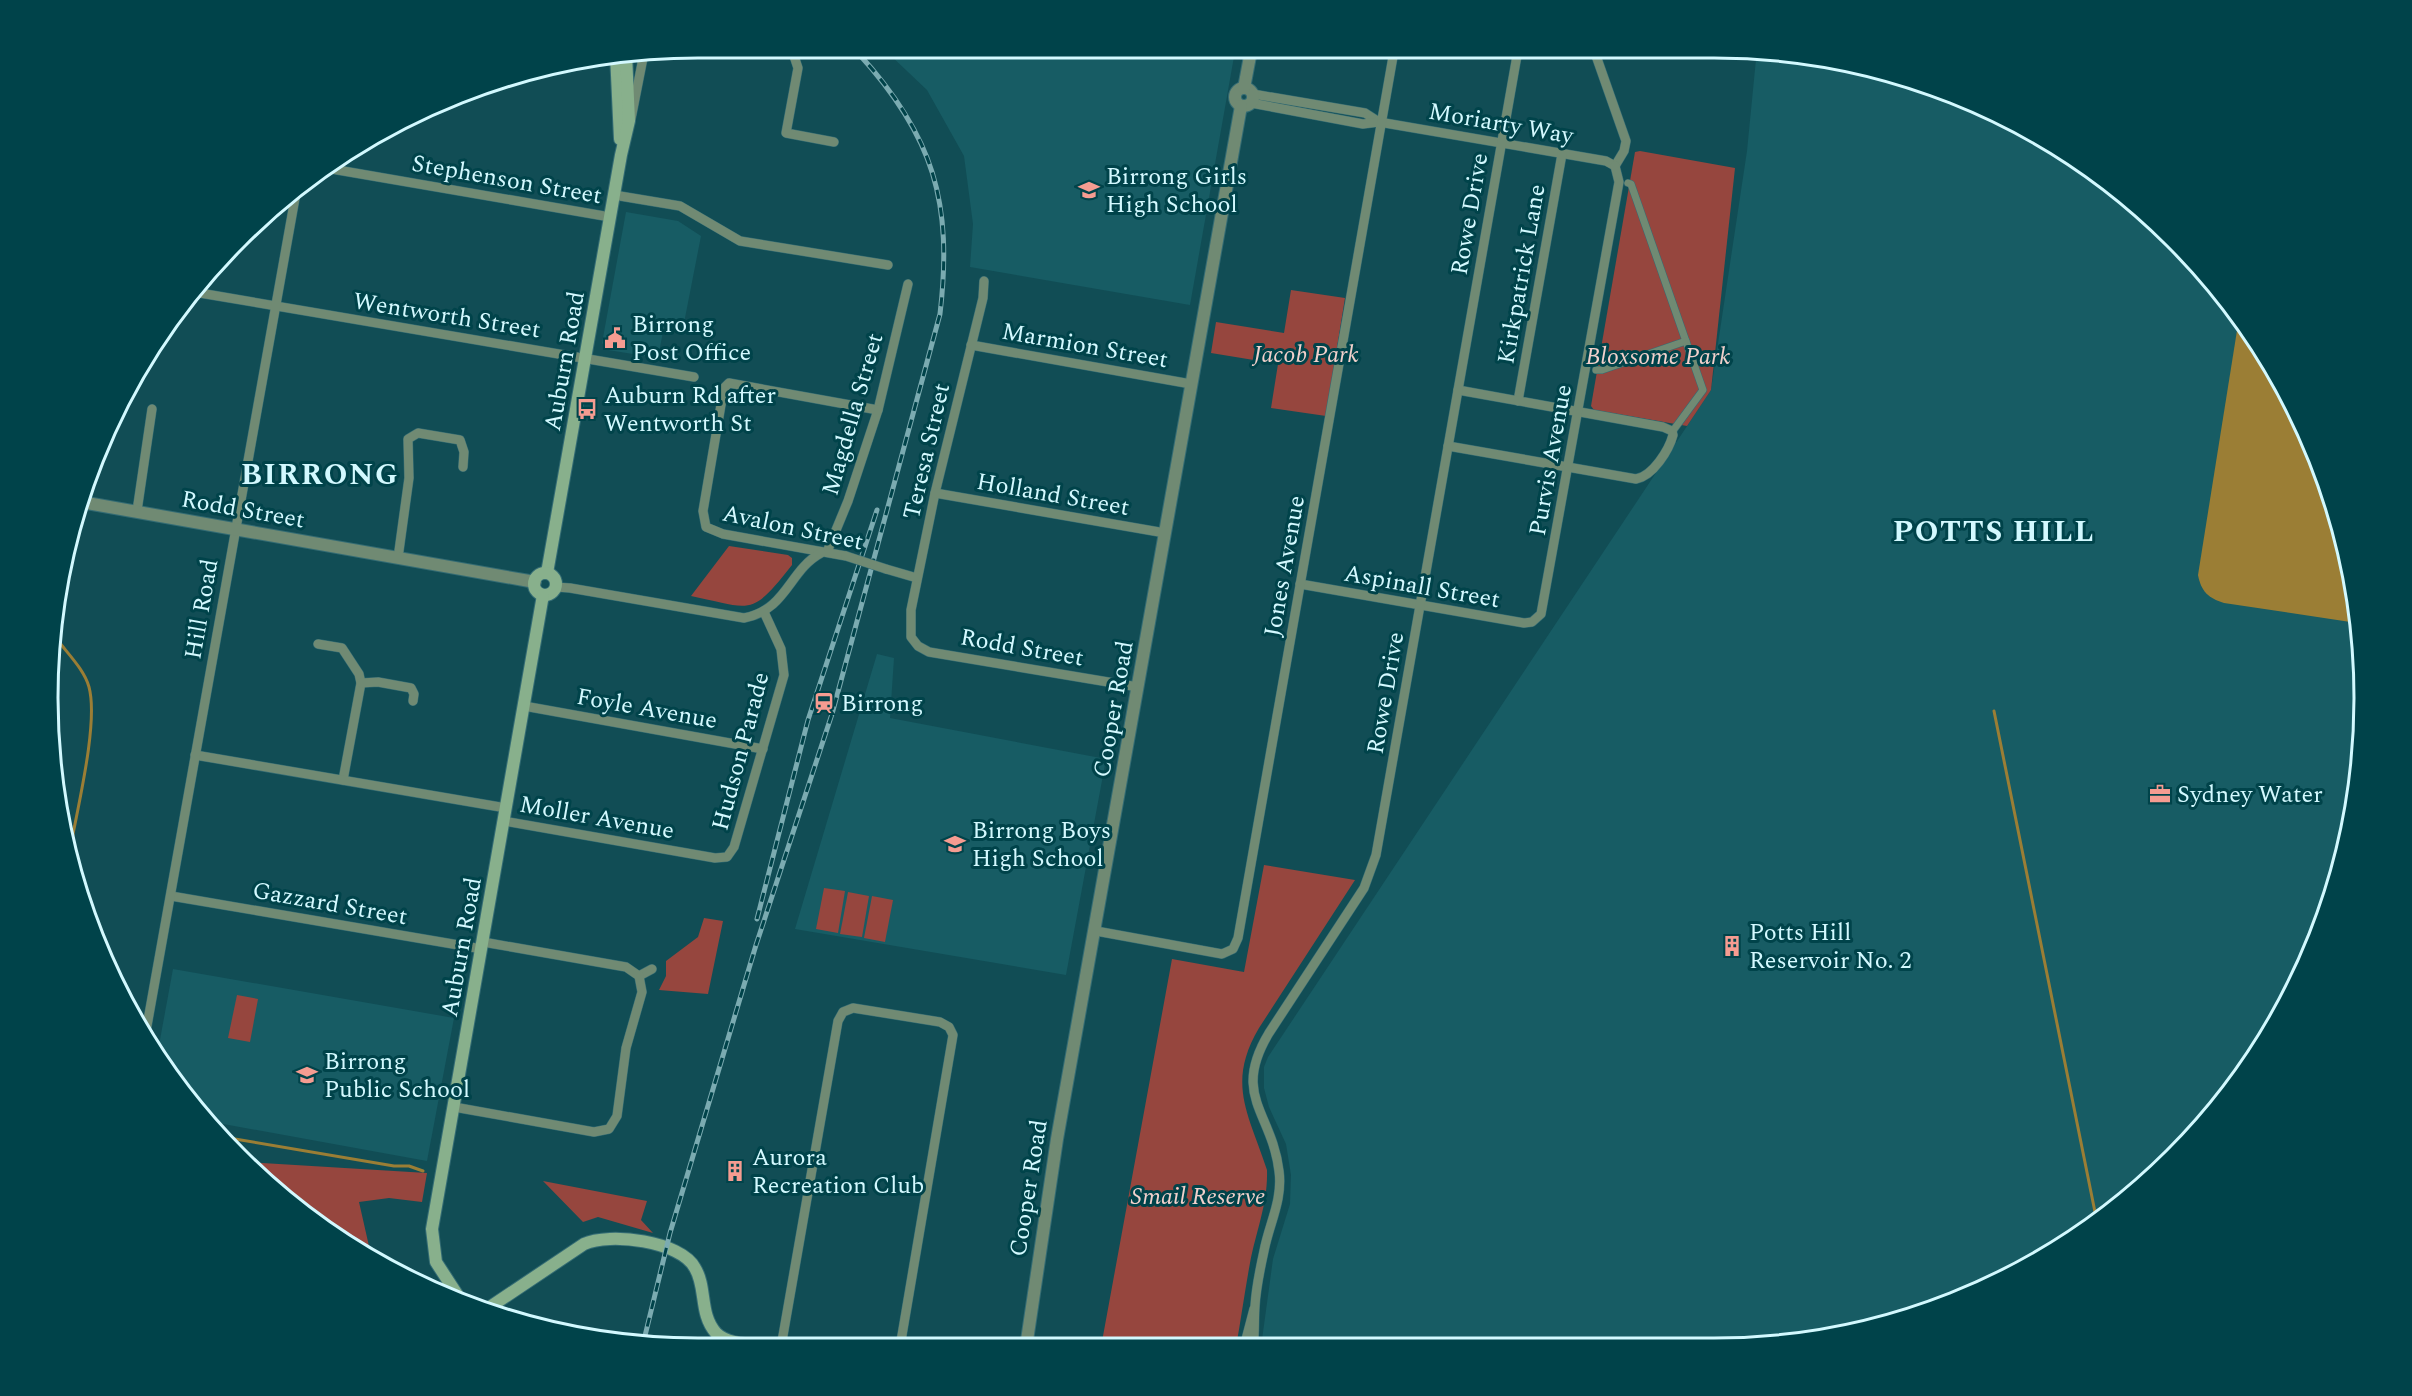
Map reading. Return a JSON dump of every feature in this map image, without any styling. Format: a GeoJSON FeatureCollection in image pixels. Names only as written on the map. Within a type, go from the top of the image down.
{"type":"FeatureCollection","features":[{"type":"Feature","properties":{"kind":"main road","name":"Auburn Road"},"geometry":{"type":"LineString","coordinates":[[547,573],[621,155],[627,133],[626,63]]}},
{"type":"Feature","properties":{"kind":"main road","name":"Auburn Road"},"geometry":{"type":"LineString","coordinates":[[616,64],[621,155]]}},
{"type":"Feature","properties":{"kind":"main road"},"geometry":{"type":"LineString","coordinates":[[547,573],[555,580],[556,587],[549,594],[543,595],[536,589],[535,582],[540,574],[547,573]]}},
{"type":"Feature","properties":{"kind":"main road","name":"Auburn Road"},"geometry":{"type":"LineString","coordinates":[[454,1289],[436,1262],[432,1241],[543,595]]}},
{"type":"Feature","properties":{"kind":"main road"},"geometry":{"type":"LineString","coordinates":[[494,1305],[592,1240],[614,1237],[629,1239],[678,1253],[692,1262],[700,1279],[706,1318],[716,1332],[723,1337]]}},
{"type":"Feature","properties":{"kind":"street"},"geometry":{"type":"LineString","coordinates":[[795,59],[798,68],[786,133],[834,142]]}},
{"type":"Feature","properties":{"kind":"street","name":"Cooper Road"},"geometry":{"type":"LineString","coordinates":[[1028,1320],[1061,1118],[1096,931],[1191,384],[1247,98],[1250,59]]}},
{"type":"Feature","properties":{"kind":"street","name":"Jones Avenue"},"geometry":{"type":"LineString","coordinates":[[1096,931],[1222,954],[1233,949],[1238,938],[1392,59]]}},
{"type":"Feature","properties":{"kind":"street","name":"Rowe Drive"},"geometry":{"type":"LineString","coordinates":[[1253,1337],[1255,1306],[1264,1247],[1277,1207],[1280,1184],[1272,1141],[1256,1103],[1252,1069],[1259,1049],[1364,888],[1372,872],[1516,59]]}},
{"type":"Feature","properties":{"kind":"street"},"geometry":{"type":"LineString","coordinates":[[1597,59],[1626,141],[1624,151],[1615,166]]}},
{"type":"Feature","properties":{"kind":"street","name":"Auburn Road"},"geometry":{"type":"LineString","coordinates":[[627,133],[642,61]]}},
{"type":"Feature","properties":{"kind":"street","name":"Moriarty Way"},"geometry":{"type":"LineString","coordinates":[[1247,98],[1363,124],[1380,122],[1606,161],[1615,166]]}},
{"type":"Feature","properties":{"kind":"street","name":"Kirkpatrick Lane"},"geometry":{"type":"LineString","coordinates":[[1518,401],[1562,154]]}},
{"type":"Feature","properties":{"kind":"street","name":"Purvis Avenue"},"geometry":{"type":"LineString","coordinates":[[1537,619],[1543,605],[1618,182],[1615,166]]}},
{"type":"Feature","properties":{"kind":"street","name":"Stephenson Street"},"geometry":{"type":"LineString","coordinates":[[338,170],[610,217]]}},
{"type":"Feature","properties":{"kind":"street"},"geometry":{"type":"LineString","coordinates":[[1448,446],[1636,479],[1649,473],[1661,457],[1672,439],[1672,432],[1703,390],[1696,359],[1686,341],[1631,184],[1628,183]]}},
{"type":"Feature","properties":{"kind":"street"},"geometry":{"type":"LineString","coordinates":[[615,195],[680,206],[740,241],[888,265]]}},
{"type":"Feature","properties":{"kind":"street","name":"Hill Road"},"geometry":{"type":"LineString","coordinates":[[147,1024],[294,203]]}},
{"type":"Feature","properties":{"kind":"street","name":"Teresa Street"},"geometry":{"type":"LineString","coordinates":[[910,632],[917,578],[984,281]]}},
{"type":"Feature","properties":{"kind":"street","name":"Magdella Street"},"geometry":{"type":"LineString","coordinates":[[824,552],[848,501],[878,410],[908,284]]}},
{"type":"Feature","properties":{"kind":"street","name":"Wentworth Street"},"geometry":{"type":"LineString","coordinates":[[203,294],[694,377]]}},
{"type":"Feature","properties":{"kind":"street"},"geometry":{"type":"LineString","coordinates":[[1596,370],[1602,370],[1686,341]]}},
{"type":"Feature","properties":{"kind":"street","name":"Marmion Street"},"geometry":{"type":"LineString","coordinates":[[971,345],[1191,384]]}},
{"type":"Feature","properties":{"kind":"street","name":"Avalon Street"},"geometry":{"type":"LineString","coordinates":[[878,410],[729,383],[723,393],[703,511],[704,522],[716,533],[846,556],[917,578]]}},
{"type":"Feature","properties":{"kind":"street"},"geometry":{"type":"LineString","coordinates":[[1458,390],[1663,427],[1672,432]]}},
{"type":"Feature","properties":{"kind":"street"},"geometry":{"type":"LineString","coordinates":[[137,511],[152,410]]}},
{"type":"Feature","properties":{"kind":"street"},"geometry":{"type":"LineString","coordinates":[[398,558],[409,478],[408,439],[418,433],[460,440],[464,452],[463,467]]}},
{"type":"Feature","properties":{"kind":"street","name":"Holland Street"},"geometry":{"type":"LineString","coordinates":[[935,493],[1165,533]]}},
{"type":"Feature","properties":{"kind":"street","name":"Rodd Street"},"geometry":{"type":"LineString","coordinates":[[89,503],[535,582]]}},
{"type":"Feature","properties":{"kind":"street"},"geometry":{"type":"LineString","coordinates":[[556,587],[735,618],[764,612],[782,597],[809,562],[824,552]]}},
{"type":"Feature","properties":{"kind":"street","name":"Aspinall Street"},"geometry":{"type":"LineString","coordinates":[[1300,584],[1524,623],[1537,619]]}},
{"type":"Feature","properties":{"kind":"street","name":"Hudson Parade"},"geometry":{"type":"LineString","coordinates":[[719,859],[727,857],[732,851],[784,675],[781,649],[764,612]]}},
{"type":"Feature","properties":{"kind":"street","name":"Rodd Street"},"geometry":{"type":"LineString","coordinates":[[910,632],[918,646],[929,652],[1138,687]]}},
{"type":"Feature","properties":{"kind":"street"},"geometry":{"type":"LineString","coordinates":[[318,644],[342,648],[359,674],[361,683],[342,780]]}},
{"type":"Feature","properties":{"kind":"street"},"geometry":{"type":"LineString","coordinates":[[361,683],[378,682],[411,688],[414,694],[413,701]]}},
{"type":"Feature","properties":{"kind":"street","name":"Foyle Avenue"},"geometry":{"type":"LineString","coordinates":[[524,706],[763,749]]}},
{"type":"Feature","properties":{"kind":"street","name":"Moller Avenue"},"geometry":{"type":"LineString","coordinates":[[195,755],[342,780],[719,859]]}},
{"type":"Feature","properties":{"kind":"street","name":"Gazzard Street"},"geometry":{"type":"LineString","coordinates":[[171,896],[626,968],[639,976]]}},
{"type":"Feature","properties":{"kind":"street"},"geometry":{"type":"LineString","coordinates":[[454,1107],[594,1132],[609,1129],[617,1116],[626,1048],[642,992],[639,976],[652,969]]}},
{"type":"Feature","properties":{"kind":"street"},"geometry":{"type":"LineString","coordinates":[[783,1337],[838,1021],[843,1012],[853,1008],[940,1022],[949,1027],[953,1035],[902,1337]]}},
{"type":"Feature","properties":{"kind":"street","name":"Rowe Drive"},"geometry":{"type":"LineString","coordinates":[[1246,1337],[1248,1323],[1255,1306]]}},
{"type":"Feature","properties":{"kind":"street"},"geometry":{"type":"LineString","coordinates":[[1022,1337],[1028,1320]]}},
{"type":"Feature","properties":{"kind":"street"},"geometry":{"type":"LineString","coordinates":[[1027,1337],[1028,1320]]}},
{"type":"Feature","properties":{"kind":"shaded area","name":"Birrong Girls High School"},"geometry":{"type":"Polygon","coordinates":[[[894,59],[1234,59],[1190,305],[970,267],[973,224],[964,156],[927,90],[894,59]]]}},
{"type":"Feature","properties":{"kind":"shaded area"},"geometry":{"type":"Polygon","coordinates":[[[1756,60],[1797,64],[1880,80],[1959,107],[2034,144],[2069,166],[2136,217],[2195,276],[2246,343],[2288,415],[2320,492],[2332,532],[2348,615],[2354,698],[2348,781],[2332,864],[2305,943],[2288,981],[2246,1053],[2195,1120],[2136,1179],[2069,1230],[2034,1252],[1997,1272],[1920,1304],[1839,1325],[1756,1336],[1262,1337],[1273,1259],[1290,1204],[1291,1175],[1286,1144],[1269,1107],[1264,1088],[1264,1067],[1268,1057],[1711,390],[1747,151],[1756,60]]]}},
{"type":"Feature","properties":{"kind":"shaded area"},"geometry":{"type":"Polygon","coordinates":[[[626,212],[678,221],[701,236],[684,323],[665,321],[658,358],[608,350],[602,343],[626,212]]]}},
{"type":"Feature","properties":{"kind":"shaded area"},"geometry":{"type":"Polygon","coordinates":[[[2237,331],[2268,378],[2288,415],[2320,492],[2332,532],[2349,622],[2224,603],[2214,599],[2203,590],[2198,575],[2237,331]]]}},
{"type":"Feature","properties":{"kind":"shaded area","name":"Birrong Boys High School"},"geometry":{"type":"Polygon","coordinates":[[[877,654],[894,658],[890,718],[1106,759],[1066,975],[795,929],[877,654]]]}},
{"type":"Feature","properties":{"kind":"shaded area","name":"Birrong Public School"},"geometry":{"type":"Polygon","coordinates":[[[173,969],[454,1018],[427,1161],[220,1123],[159,1043],[173,969]]]}},
{"type":"Feature","properties":{"kind":"green space","name":"Bloxsome Park"},"geometry":{"type":"Polygon","coordinates":[[[1635,152],[1735,168],[1711,390],[1687,426],[1594,410],[1591,406],[1635,152]]]}},
{"type":"Feature","properties":{"kind":"green space","name":"Jacob Park"},"geometry":{"type":"Polygon","coordinates":[[[1291,290],[1345,298],[1326,416],[1271,408],[1278,364],[1211,353],[1216,322],[1284,333],[1291,290]]]}},
{"type":"Feature","properties":{"kind":"green space"},"geometry":{"type":"Polygon","coordinates":[[[729,546],[788,555],[792,558],[792,565],[768,594],[749,605],[739,606],[691,596],[729,546]]]}},
{"type":"Feature","properties":{"kind":"green space","name":"Smail Reserve"},"geometry":{"type":"Polygon","coordinates":[[[1264,865],[1355,880],[1259,1028],[1249,1048],[1244,1066],[1242,1083],[1244,1099],[1267,1170],[1267,1182],[1238,1337],[1103,1337],[1172,959],[1244,972],[1264,865]]]}},
{"type":"Feature","properties":{"kind":"green space"},"geometry":{"type":"Polygon","coordinates":[[[824,888],[845,891],[838,933],[816,929],[824,888]]]}},
{"type":"Feature","properties":{"kind":"green space"},"geometry":{"type":"Polygon","coordinates":[[[848,892],[869,896],[862,937],[840,934],[848,892]]]}},
{"type":"Feature","properties":{"kind":"green space"},"geometry":{"type":"Polygon","coordinates":[[[872,896],[893,900],[885,942],[864,938],[872,896]]]}},
{"type":"Feature","properties":{"kind":"green space"},"geometry":{"type":"Polygon","coordinates":[[[704,918],[723,921],[708,994],[659,990],[666,976],[666,961],[698,937],[704,918]]]}},
{"type":"Feature","properties":{"kind":"green space"},"geometry":{"type":"Polygon","coordinates":[[[237,995],[258,999],[250,1042],[228,1038],[237,995]]]}},
{"type":"Feature","properties":{"kind":"green space"},"geometry":{"type":"Polygon","coordinates":[[[259,1163],[427,1173],[422,1202],[389,1198],[359,1202],[369,1246],[309,1205],[259,1163]]]}},
{"type":"Feature","properties":{"kind":"green space"},"geometry":{"type":"Polygon","coordinates":[[[543,1181],[647,1201],[641,1220],[653,1233],[598,1217],[583,1222],[543,1181]]]}},
{"type":"Feature","properties":{"kind":"waterway"},"geometry":{"type":"LineString","coordinates":[[61,644],[87,680],[91,703],[89,746],[73,833]]}},
{"type":"Feature","properties":{"kind":"waterway"},"geometry":{"type":"LineString","coordinates":[[1994,711],[2095,1211]]}},
{"type":"Feature","properties":{"kind":"waterway"},"geometry":{"type":"LineString","coordinates":[[235,1139],[394,1166],[409,1166],[423,1171]]}},
{"type":"Feature","properties":{"kind":"railway"},"geometry":{"type":"LineString","coordinates":[[645,1335],[670,1233],[756,945],[832,714],[940,314],[943,238],[940,205],[932,173],[921,143],[905,113],[863,59]]}},
{"type":"Feature","properties":{"kind":"railway"},"geometry":{"type":"LineString","coordinates":[[757,919],[808,720],[877,510]]}},
{"type":"Feature","properties":{"kind":"place","name":"Birrong Girls High School"},"geometry":{"type":"Point","coordinates":[1089,190]}},
{"type":"Feature","properties":{"kind":"place","name":"Birrong Post Office"},"geometry":{"type":"Point","coordinates":[615,338]}},
{"type":"Feature","properties":{"kind":"place","name":"Auburn Rd after Wentworth St"},"geometry":{"type":"Point","coordinates":[587,409]}},
{"type":"Feature","properties":{"kind":"place","name":"Birrong"},"geometry":{"type":"Point","coordinates":[824,703]}},
{"type":"Feature","properties":{"kind":"place","name":"Sydney Water"},"geometry":{"type":"Point","coordinates":[2160,794]}},
{"type":"Feature","properties":{"kind":"place","name":"Birrong Boys High School"},"geometry":{"type":"Point","coordinates":[955,844]}},
{"type":"Feature","properties":{"kind":"place","name":"Potts Hill Reservoir No. 2"},"geometry":{"type":"Point","coordinates":[1732,946]}},
{"type":"Feature","properties":{"kind":"place","name":"Birrong Public School"},"geometry":{"type":"Point","coordinates":[307,1075]}},
{"type":"Feature","properties":{"kind":"place","name":"Aurora Recreation Club"},"geometry":{"type":"Point","coordinates":[735,1171]}},
{"type":"Feature","properties":{"kind":"district","name":"BIRRONG"},"geometry":{"type":"Point","coordinates":[320,474]}},
{"type":"Feature","properties":{"kind":"district","name":"POTTS HILL"},"geometry":{"type":"Point","coordinates":[1994,531]}}]}
